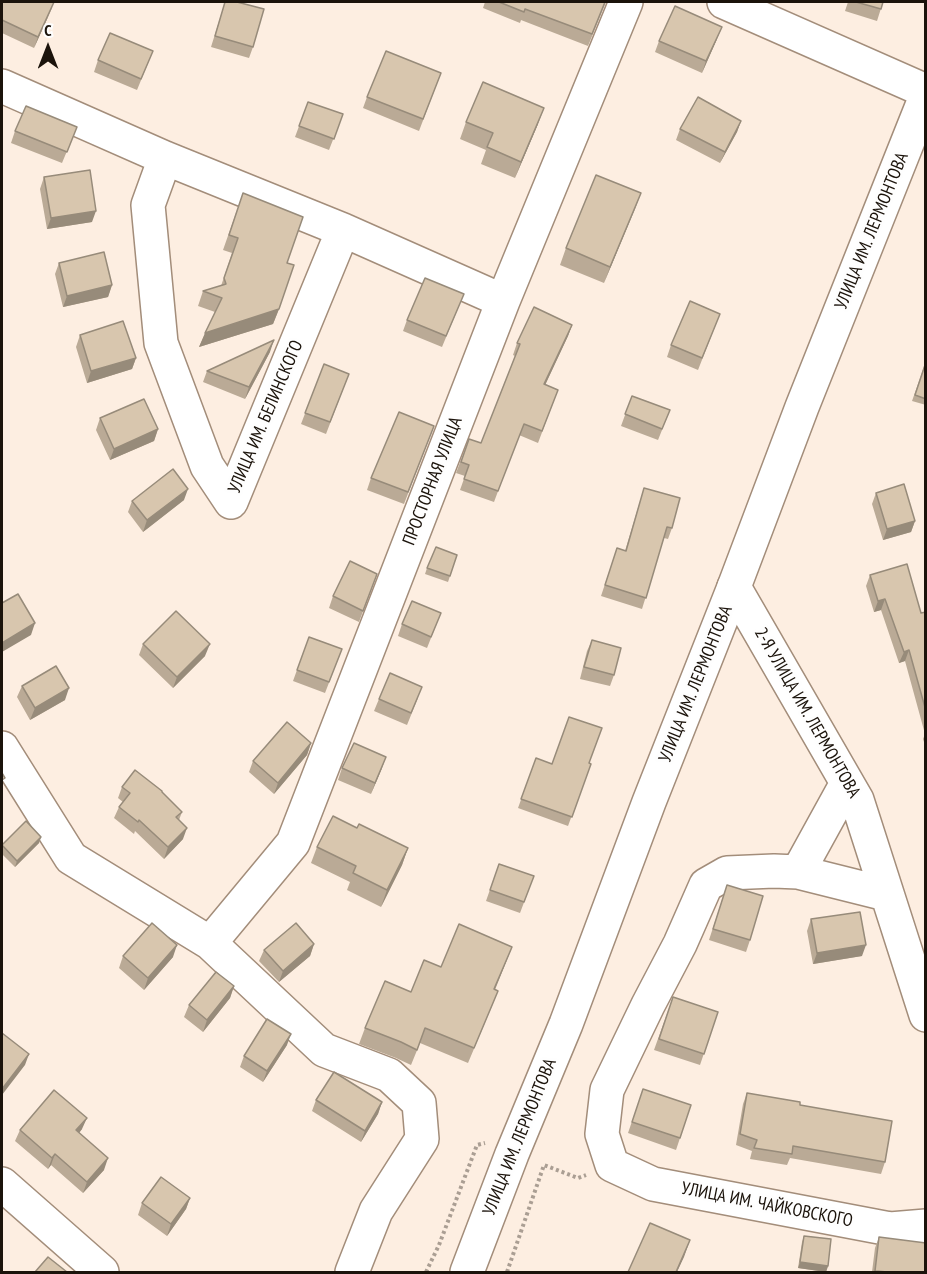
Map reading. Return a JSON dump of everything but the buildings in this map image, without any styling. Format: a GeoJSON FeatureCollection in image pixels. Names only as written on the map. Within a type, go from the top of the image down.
{"type":"FeatureCollection","features":[{"type":"Feature","properties":{"kind":"main road","name":"ПРОСТОРНАЯ УЛИЦА"},"geometry":{"type":"LineString","coordinates":[[210,943],[293,843],[503,300],[626,2]]}},
{"type":"Feature","properties":{"kind":"main road"},"geometry":{"type":"LineString","coordinates":[[724,2],[926,91]]}},
{"type":"Feature","properties":{"kind":"main road"},"geometry":{"type":"LineString","coordinates":[[2,86],[165,158],[343,230],[503,300]]}},
{"type":"Feature","properties":{"kind":"main road","name":"УЛИЦА ИМ. ЛЕРМОНТОВА"},"geometry":{"type":"LineString","coordinates":[[466,1272],[566,1024],[802,407],[926,96]]}},
{"type":"Feature","properties":{"kind":"main road","name":"УЛИЦА ИМ. БЕЛИНСКОГО"},"geometry":{"type":"LineString","coordinates":[[165,158],[148,205],[161,343],[207,466],[231,502],[343,230]]}},
{"type":"Feature","properties":{"kind":"main road","name":"2-Я УЛИЦА ИМ. ЛЕРМОНТОВА"},"geometry":{"type":"LineString","coordinates":[[734,587],[857,800],[926,1015]]}},
{"type":"Feature","properties":{"kind":"main road"},"geometry":{"type":"LineString","coordinates":[[2,748],[71,858],[210,943],[324,1050],[389,1075],[419,1103],[422,1139],[376,1211],[352,1272]]}},
{"type":"Feature","properties":{"kind":"main road"},"geometry":{"type":"LineString","coordinates":[[848,783],[798,872],[886,894]]}},
{"type":"Feature","properties":{"kind":"main road","name":"УЛИЦА ИМ. ЧАЙКОВСКОГО"},"geometry":{"type":"LineString","coordinates":[[798,872],[727,873],[706,885],[680,944],[607,1090],[602,1134],[612,1165],[653,1184],[890,1229],[926,1226]]}},
{"type":"Feature","properties":{"kind":"main road"},"geometry":{"type":"LineString","coordinates":[[2,1184],[102,1272]]}},
{"type":"Feature","properties":{"kind":"path"},"geometry":{"type":"LineString","coordinates":[[426,1272],[477,1145],[485,1143]]}},
{"type":"Feature","properties":{"kind":"path"},"geometry":{"type":"LineString","coordinates":[[507,1272],[544,1165],[578,1178]]}}]}
